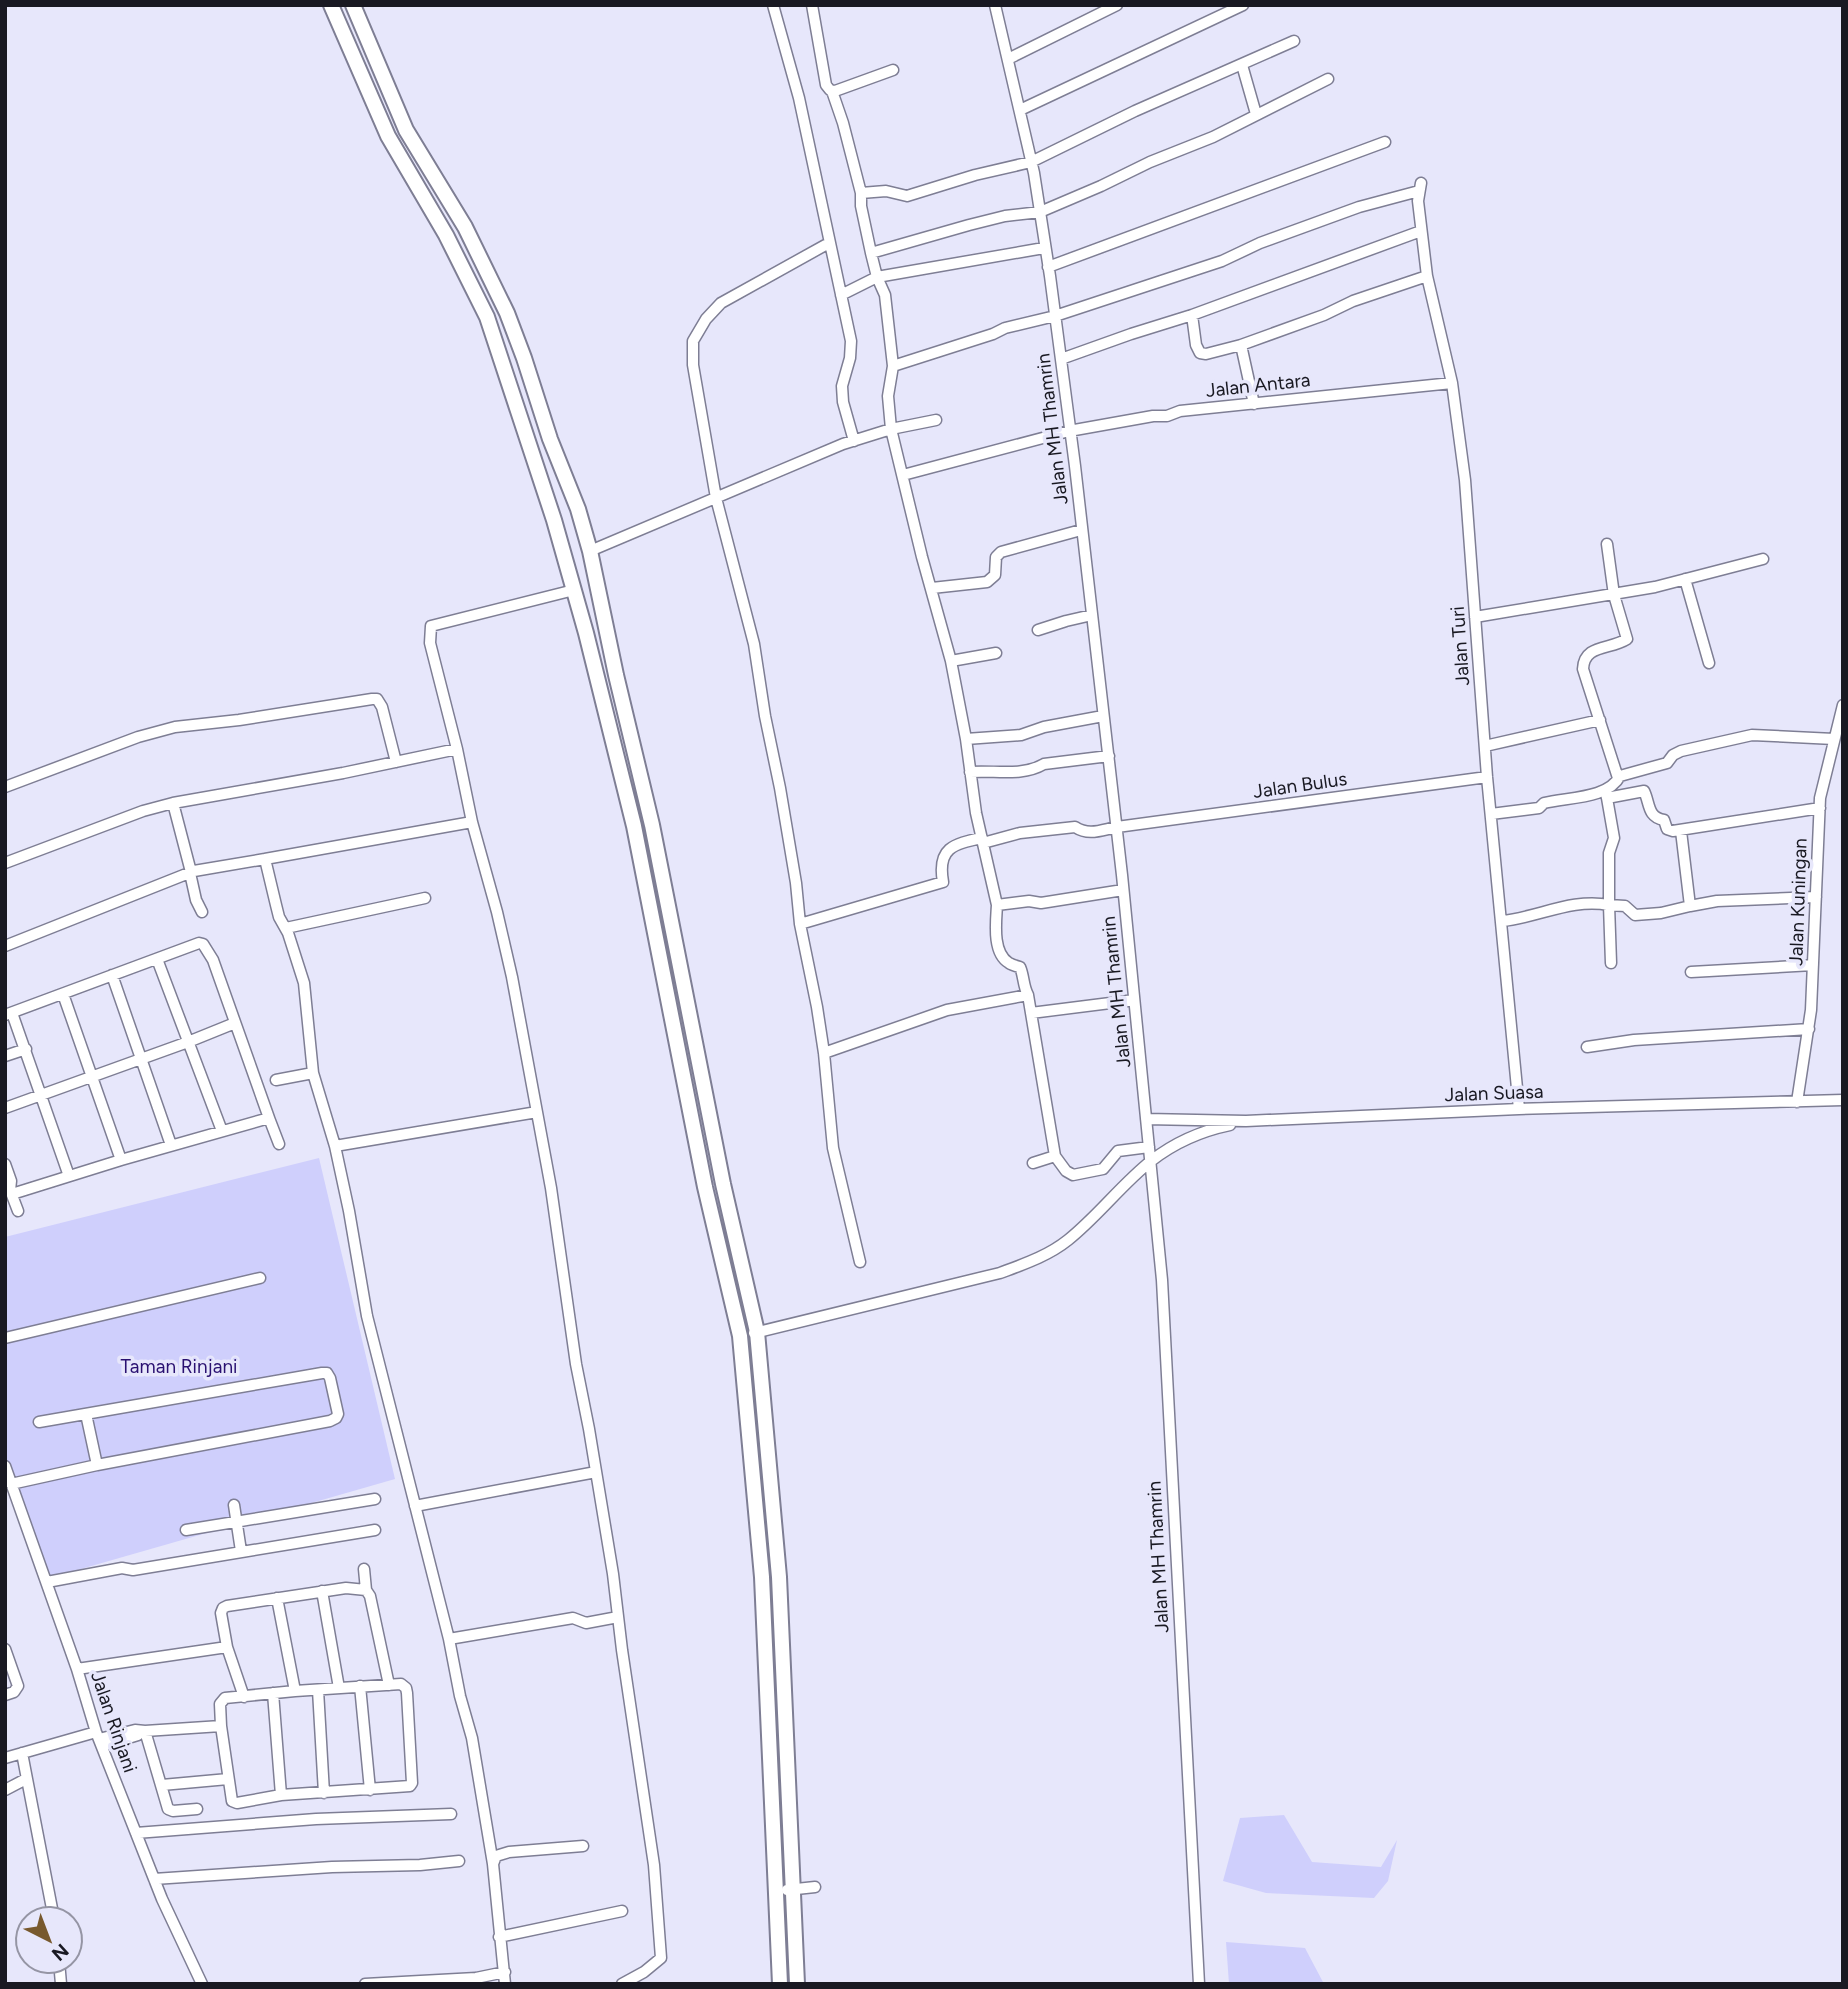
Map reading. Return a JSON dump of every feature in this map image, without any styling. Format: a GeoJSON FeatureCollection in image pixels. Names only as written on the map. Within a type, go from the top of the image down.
{"type":"FeatureCollection","features":[{"type":"Feature","properties":{"kind":"highway"},"geometry":{"type":"LineString","coordinates":[[331,5],[388,136],[446,235],[487,317],[554,520],[635,826],[705,1187],[740,1336],[762,1577],[780,1984]]}},
{"type":"Feature","properties":{"kind":"highway"},"geometry":{"type":"LineString","coordinates":[[353,5],[406,130],[465,227],[491,278],[537,396],[550,439],[578,509],[590,551],[652,825],[723,1184],[757,1332],[779,1577],[797,1984]]}},
{"type":"Feature","properties":{"kind":"highway"},"geometry":{"type":"LineString","coordinates":[[517,402],[537,396]]}},
{"type":"Feature","properties":{"kind":"highway"},"geometry":{"type":"LineString","coordinates":[[554,520],[578,509]]}},
{"type":"Feature","properties":{"kind":"highway"},"geometry":{"type":"LineString","coordinates":[[586,633],[607,626]]}},
{"type":"Feature","properties":{"kind":"highway"},"geometry":{"type":"LineString","coordinates":[[667,996],[685,992]]}},
{"type":"Feature","properties":{"kind":"street"},"geometry":{"type":"LineString","coordinates":[[773,5],[799,98],[851,341],[842,386],[854,440]]}},
{"type":"Feature","properties":{"kind":"street"},"geometry":{"type":"LineString","coordinates":[[812,5],[822,52],[824,78],[832,91],[843,123],[861,193],[861,206],[871,253],[887,304],[893,366],[888,396],[891,429],[951,661],[997,905],[999,951],[1008,963],[1020,967],[1028,995],[1055,1156],[1066,1171],[1073,1175],[1103,1169],[1121,1150],[1149,1147]]}},
{"type":"Feature","properties":{"kind":"street","name":"Jalan MH Thamrin"},"geometry":{"type":"LineString","coordinates":[[995,5],[1020,110],[1040,212],[1061,359],[1124,890],[1162,1280],[1199,1984]]}},
{"type":"Feature","properties":{"kind":"street"},"geometry":{"type":"LineString","coordinates":[[1008,59],[1117,5]]}},
{"type":"Feature","properties":{"kind":"street"},"geometry":{"type":"LineString","coordinates":[[1020,110],[1243,5]]}},
{"type":"Feature","properties":{"kind":"street"},"geometry":{"type":"LineString","coordinates":[[861,193],[886,191],[907,196],[975,175],[1031,162],[1135,111],[1294,41]]}},
{"type":"Feature","properties":{"kind":"street"},"geometry":{"type":"LineString","coordinates":[[1242,65],[1256,114]]}},
{"type":"Feature","properties":{"kind":"street"},"geometry":{"type":"LineString","coordinates":[[832,91],[893,69]]}},
{"type":"Feature","properties":{"kind":"street"},"geometry":{"type":"LineString","coordinates":[[871,253],[1005,216],[1040,212],[1150,162],[1213,137],[1328,79]]}},
{"type":"Feature","properties":{"kind":"street"},"geometry":{"type":"LineString","coordinates":[[1048,267],[1385,142]]}},
{"type":"Feature","properties":{"kind":"street","name":"Jalan Turi"},"geometry":{"type":"LineString","coordinates":[[1055,316],[1222,261],[1261,243],[1420,187],[1418,201],[1427,276],[1452,383],[1465,480],[1487,777],[1520,1109]]}},
{"type":"Feature","properties":{"kind":"street"},"geometry":{"type":"LineString","coordinates":[[1061,359],[1192,315],[1421,231]]}},
{"type":"Feature","properties":{"kind":"street"},"geometry":{"type":"LineString","coordinates":[[829,243],[725,300],[706,319],[693,341],[694,374],[716,498],[754,644],[765,716],[783,801],[800,924],[817,1007],[832,1148],[860,1262]]}},
{"type":"Feature","properties":{"kind":"street"},"geometry":{"type":"LineString","coordinates":[[841,295],[877,276],[1044,248]]}},
{"type":"Feature","properties":{"kind":"street"},"geometry":{"type":"LineString","coordinates":[[1192,315],[1196,345],[1200,353],[1206,354],[1241,345],[1324,315],[1353,300],[1427,276]]}},
{"type":"Feature","properties":{"kind":"street"},"geometry":{"type":"LineString","coordinates":[[893,366],[1005,328],[1055,316]]}},
{"type":"Feature","properties":{"kind":"street"},"geometry":{"type":"LineString","coordinates":[[1241,345],[1254,404]]}},
{"type":"Feature","properties":{"kind":"street","name":"Jalan Antara"},"geometry":{"type":"LineString","coordinates":[[903,475],[1069,430],[1167,416],[1180,411],[1452,383]]}},
{"type":"Feature","properties":{"kind":"street"},"geometry":{"type":"LineString","coordinates":[[590,551],[854,440],[936,420]]}},
{"type":"Feature","properties":{"kind":"street"},"geometry":{"type":"LineString","coordinates":[[932,588],[987,582],[995,575],[996,557],[1001,552],[1082,530]]}},
{"type":"Feature","properties":{"kind":"street"},"geometry":{"type":"LineString","coordinates":[[1606,794],[1618,778],[1583,669],[1583,660],[1588,653],[1627,639],[1614,595],[1607,544]]}},
{"type":"Feature","properties":{"kind":"street"},"geometry":{"type":"LineString","coordinates":[[1475,617],[1655,587],[1763,559]]}},
{"type":"Feature","properties":{"kind":"street"},"geometry":{"type":"LineString","coordinates":[[1685,579],[1709,663]]}},
{"type":"Feature","properties":{"kind":"street"},"geometry":{"type":"LineString","coordinates":[[574,590],[431,626],[430,643],[512,976],[551,1188],[576,1364],[613,1574],[654,1865],[661,1958],[644,1972],[622,1984]]}},
{"type":"Feature","properties":{"kind":"street"},"geometry":{"type":"LineString","coordinates":[[1038,630],[1092,615]]}},
{"type":"Feature","properties":{"kind":"street"},"geometry":{"type":"LineString","coordinates":[[951,661],[996,653]]}},
{"type":"Feature","properties":{"kind":"street"},"geometry":{"type":"LineString","coordinates":[[5,786],[138,737],[175,727],[372,699],[377,699],[383,707],[396,762]]}},
{"type":"Feature","properties":{"kind":"street","name":"Jalan Kuningan"},"geometry":{"type":"LineString","coordinates":[[1797,1102],[1809,1029],[1820,798],[1843,705]]}},
{"type":"Feature","properties":{"kind":"street"},"geometry":{"type":"LineString","coordinates":[[966,738],[1021,735],[1044,727],[1103,716]]}},
{"type":"Feature","properties":{"kind":"street"},"geometry":{"type":"LineString","coordinates":[[1485,746],[1600,720]]}},
{"type":"Feature","properties":{"kind":"street"},"geometry":{"type":"LineString","coordinates":[[1618,778],[1667,763],[1673,755],[1681,751],[1741,736],[1834,739]]}},
{"type":"Feature","properties":{"kind":"street"},"geometry":{"type":"LineString","coordinates":[[5,863],[143,811],[173,803],[343,774],[457,749]]}},
{"type":"Feature","properties":{"kind":"street"},"geometry":{"type":"LineString","coordinates":[[970,772],[1005,773],[1036,769],[1044,764],[1109,756]]}},
{"type":"Feature","properties":{"kind":"street","name":"Jalan Bulus"},"geometry":{"type":"LineString","coordinates":[[800,924],[943,882],[940,867],[942,859],[957,844],[1027,831],[1075,827],[1087,833],[1487,777]]}},
{"type":"Feature","properties":{"kind":"street"},"geometry":{"type":"LineString","coordinates":[[1491,814],[1539,808],[1544,803],[1606,794],[1644,792],[1654,817],[1664,820],[1669,831],[1681,831],[1820,808]]}},
{"type":"Feature","properties":{"kind":"street"},"geometry":{"type":"LineString","coordinates":[[1606,794],[1614,838],[1609,853],[1611,963]]}},
{"type":"Feature","properties":{"kind":"street"},"geometry":{"type":"LineString","coordinates":[[173,803],[196,900],[202,912]]}},
{"type":"Feature","properties":{"kind":"street"},"geometry":{"type":"LineString","coordinates":[[5,946],[190,873],[472,822]]}},
{"type":"Feature","properties":{"kind":"street"},"geometry":{"type":"LineString","coordinates":[[1681,831],[1690,906]]}},
{"type":"Feature","properties":{"kind":"street"},"geometry":{"type":"LineString","coordinates":[[265,859],[275,905],[286,928],[304,983],[313,1073],[335,1146],[367,1317],[472,1738],[492,1864],[505,1984]]}},
{"type":"Feature","properties":{"kind":"street"},"geometry":{"type":"LineString","coordinates":[[997,905],[1029,901],[1041,903],[1124,890]]}},
{"type":"Feature","properties":{"kind":"street"},"geometry":{"type":"LineString","coordinates":[[1502,921],[1522,919],[1578,903],[1625,906],[1635,915],[1661,913],[1717,901],[1816,897]]}},
{"type":"Feature","properties":{"kind":"street"},"geometry":{"type":"LineString","coordinates":[[286,928],[425,898]]}},
{"type":"Feature","properties":{"kind":"street"},"geometry":{"type":"LineString","coordinates":[[69,1176],[26,1049],[9,1014],[199,943],[203,944],[213,960],[279,1144]]}},
{"type":"Feature","properties":{"kind":"street"},"geometry":{"type":"LineString","coordinates":[[157,959],[222,1131]]}},
{"type":"Feature","properties":{"kind":"street"},"geometry":{"type":"LineString","coordinates":[[1691,972],[1813,965]]}},
{"type":"Feature","properties":{"kind":"street"},"geometry":{"type":"LineString","coordinates":[[112,975],[172,1145]]}},
{"type":"Feature","properties":{"kind":"street"},"geometry":{"type":"LineString","coordinates":[[63,994],[121,1160]]}},
{"type":"Feature","properties":{"kind":"street"},"geometry":{"type":"LineString","coordinates":[[824,1053],[947,1010],[1028,995]]}},
{"type":"Feature","properties":{"kind":"street"},"geometry":{"type":"LineString","coordinates":[[1031,1013],[1134,1000]]}},
{"type":"Feature","properties":{"kind":"street"},"geometry":{"type":"LineString","coordinates":[[5,1108],[235,1023]]}},
{"type":"Feature","properties":{"kind":"street"},"geometry":{"type":"LineString","coordinates":[[1587,1047],[1634,1040],[1809,1029]]}},
{"type":"Feature","properties":{"kind":"street"},"geometry":{"type":"LineString","coordinates":[[5,1055],[26,1049]]}},
{"type":"Feature","properties":{"kind":"street"},"geometry":{"type":"LineString","coordinates":[[276,1080],[313,1073]]}},
{"type":"Feature","properties":{"kind":"street","name":"Jalan Suasa"},"geometry":{"type":"LineString","coordinates":[[1146,1119],[1246,1121],[1520,1109],[1843,1100]]}},
{"type":"Feature","properties":{"kind":"street"},"geometry":{"type":"LineString","coordinates":[[335,1146],[537,1112]]}},
{"type":"Feature","properties":{"kind":"street"},"geometry":{"type":"LineString","coordinates":[[9,1190],[69,1176],[269,1118]]}},
{"type":"Feature","properties":{"kind":"street"},"geometry":{"type":"LineString","coordinates":[[740,1336],[1000,1273],[1030,1262],[1052,1251],[1088,1224],[1150,1162],[1174,1145],[1218,1127],[1246,1121]]}},
{"type":"Feature","properties":{"kind":"street"},"geometry":{"type":"LineString","coordinates":[[1033,1163],[1055,1156]]}},
{"type":"Feature","properties":{"kind":"street"},"geometry":{"type":"LineString","coordinates":[[5,1164],[11,1181],[9,1190],[18,1211]]}},
{"type":"Feature","properties":{"kind":"street"},"geometry":{"type":"LineString","coordinates":[[5,1338],[260,1278]]}},
{"type":"Feature","properties":{"kind":"street"},"geometry":{"type":"LineString","coordinates":[[11,1484],[330,1421],[338,1414],[330,1378],[327,1373],[322,1373],[39,1422]]}},
{"type":"Feature","properties":{"kind":"street"},"geometry":{"type":"LineString","coordinates":[[86,1414],[97,1465]]}},
{"type":"Feature","properties":{"kind":"street","name":"Jalan Rinjani"},"geometry":{"type":"LineString","coordinates":[[5,1466],[99,1739],[154,1880],[202,1984]]}},
{"type":"Feature","properties":{"kind":"street"},"geometry":{"type":"LineString","coordinates":[[415,1506],[596,1472]]}},
{"type":"Feature","properties":{"kind":"street"},"geometry":{"type":"LineString","coordinates":[[186,1530],[376,1499]]}},
{"type":"Feature","properties":{"kind":"street"},"geometry":{"type":"LineString","coordinates":[[234,1505],[241,1551]]}},
{"type":"Feature","properties":{"kind":"street"},"geometry":{"type":"LineString","coordinates":[[48,1585],[122,1569],[375,1531]]}},
{"type":"Feature","properties":{"kind":"street"},"geometry":{"type":"LineString","coordinates":[[364,1569],[366,1590],[370,1596],[389,1685]]}},
{"type":"Feature","properties":{"kind":"street"},"geometry":{"type":"LineString","coordinates":[[244,1697],[227,1647],[221,1619],[223,1608],[322,1591],[346,1588],[366,1590]]}},
{"type":"Feature","properties":{"kind":"street"},"geometry":{"type":"LineString","coordinates":[[322,1591],[339,1688]]}},
{"type":"Feature","properties":{"kind":"street"},"geometry":{"type":"LineString","coordinates":[[277,1598],[295,1690]]}},
{"type":"Feature","properties":{"kind":"street"},"geometry":{"type":"LineString","coordinates":[[449,1639],[573,1618],[586,1623],[618,1617]]}},
{"type":"Feature","properties":{"kind":"street"},"geometry":{"type":"LineString","coordinates":[[5,1641],[18,1686],[14,1692],[5,1695]]}},
{"type":"Feature","properties":{"kind":"street"},"geometry":{"type":"LineString","coordinates":[[77,1669],[227,1647]]}},
{"type":"Feature","properties":{"kind":"street"},"geometry":{"type":"LineString","coordinates":[[401,1684],[406,1688],[412,1783],[410,1786],[281,1795],[233,1802],[221,1726],[220,1704],[225,1698],[360,1686],[401,1684]]}},
{"type":"Feature","properties":{"kind":"street"},"geometry":{"type":"LineString","coordinates":[[360,1686],[370,1790]]}},
{"type":"Feature","properties":{"kind":"street"},"geometry":{"type":"LineString","coordinates":[[318,1690],[324,1793]]}},
{"type":"Feature","properties":{"kind":"street"},"geometry":{"type":"LineString","coordinates":[[273,1693],[281,1795]]}},
{"type":"Feature","properties":{"kind":"street"},"geometry":{"type":"LineString","coordinates":[[5,1758],[135,1730],[221,1726]]}},
{"type":"Feature","properties":{"kind":"street"},"geometry":{"type":"LineString","coordinates":[[145,1731],[169,1810],[197,1809]]}},
{"type":"Feature","properties":{"kind":"street"},"geometry":{"type":"LineString","coordinates":[[22,1754],[51,1905]]}},
{"type":"Feature","properties":{"kind":"street"},"geometry":{"type":"LineString","coordinates":[[5,1790],[26,1779]]}},
{"type":"Feature","properties":{"kind":"street"},"geometry":{"type":"LineString","coordinates":[[162,1785],[228,1779]]}},
{"type":"Feature","properties":{"kind":"street"},"geometry":{"type":"LineString","coordinates":[[136,1833],[291,1820],[451,1814]]}},
{"type":"Feature","properties":{"kind":"street"},"geometry":{"type":"LineString","coordinates":[[492,1864],[496,1856],[503,1853],[583,1846]]}},
{"type":"Feature","properties":{"kind":"street"},"geometry":{"type":"LineString","coordinates":[[154,1880],[459,1861]]}},
{"type":"Feature","properties":{"kind":"street"},"geometry":{"type":"LineString","coordinates":[[776,1891],[815,1887]]}},
{"type":"Feature","properties":{"kind":"street"},"geometry":{"type":"LineString","coordinates":[[499,1937],[622,1911]]}},
{"type":"Feature","properties":{"kind":"street"},"geometry":{"type":"LineString","coordinates":[[365,1984],[477,1978],[505,1972]]}},
{"type":"Feature","properties":{"kind":"green space","name":"Taman Rinjani"},"geometry":{"type":"Polygon","coordinates":[[[319,1158],[395,1479],[46,1579],[5,1460],[5,1237],[319,1158]]]}},
{"type":"Feature","properties":{"kind":"green space"},"geometry":{"type":"Polygon","coordinates":[[[1284,1815],[1312,1862],[1381,1867],[1397,1840],[1388,1881],[1374,1898],[1266,1893],[1223,1881],[1240,1818],[1284,1815]]]}},
{"type":"Feature","properties":{"kind":"green space"},"geometry":{"type":"Polygon","coordinates":[[[1226,1942],[1305,1948],[1324,1984],[1229,1984],[1226,1942]]]}}]}
